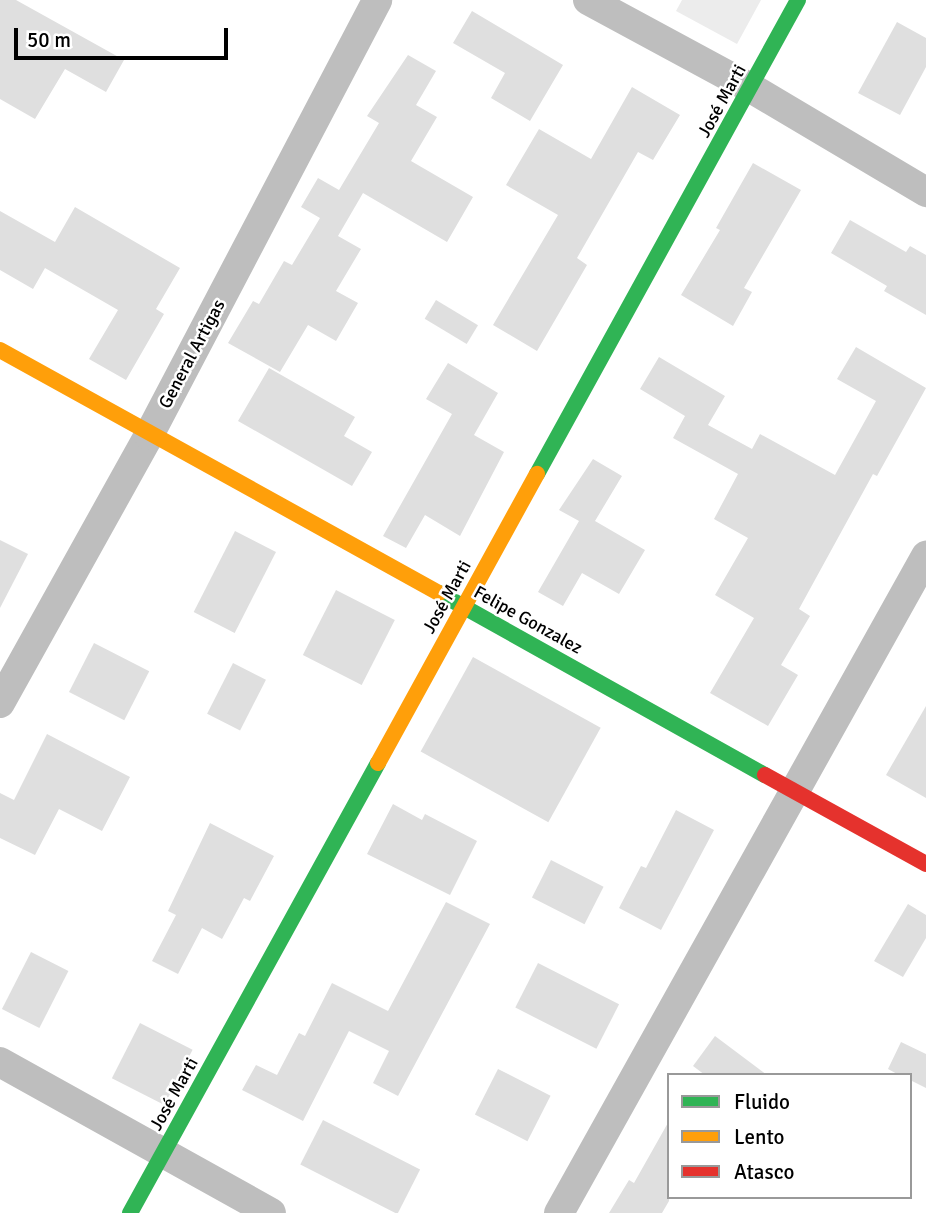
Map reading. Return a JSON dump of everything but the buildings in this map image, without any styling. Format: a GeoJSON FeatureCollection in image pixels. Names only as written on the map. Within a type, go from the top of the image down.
{"type":"FeatureCollection","features":[{"type":"Feature","properties":{"kind":"street","name":"General Artigas"},"geometry":{"type":"LineString","coordinates":[[0,704],[149,435],[377,0]]}},
{"type":"Feature","properties":{"kind":"street"},"geometry":{"type":"LineString","coordinates":[[588,0],[751,88],[926,192]]}},
{"type":"Feature","properties":{"kind":"street","name":"José Marti"},"geometry":{"type":"LineString","coordinates":[[130,1213],[798,0]]}},
{"type":"Feature","properties":{"kind":"street","name":"Felipe Gonzalez"},"geometry":{"type":"LineString","coordinates":[[0,350],[926,864]]}},
{"type":"Feature","properties":{"kind":"street"},"geometry":{"type":"LineString","coordinates":[[559,1213],[926,556]]}},
{"type":"Feature","properties":{"kind":"street"},"geometry":{"type":"LineString","coordinates":[[0,1062],[271,1213]]}},
{"type":"Feature","properties":{"kind":"shaded area"},"geometry":{"type":"Polygon","coordinates":[[[682,0],[761,0],[737,44],[676,11],[682,0]]]}},
{"type":"Feature","properties":{"kind":"traffic: fast"},"geometry":{"type":"LineString","coordinates":[[537,474],[798,0]]}},
{"type":"Feature","properties":{"kind":"traffic: fast"},"geometry":{"type":"LineString","coordinates":[[439,593],[765,775]]}},
{"type":"Feature","properties":{"kind":"traffic: fast"},"geometry":{"type":"LineString","coordinates":[[130,1213],[378,763]]}},
{"type":"Feature","properties":{"kind":"traffic: slow"},"geometry":{"type":"LineString","coordinates":[[0,350],[439,593]]}},
{"type":"Feature","properties":{"kind":"traffic: slow"},"geometry":{"type":"LineString","coordinates":[[378,763],[537,474]]}},
{"type":"Feature","properties":{"kind":"traffic: jam"},"geometry":{"type":"LineString","coordinates":[[765,775],[926,864]]}}]}
